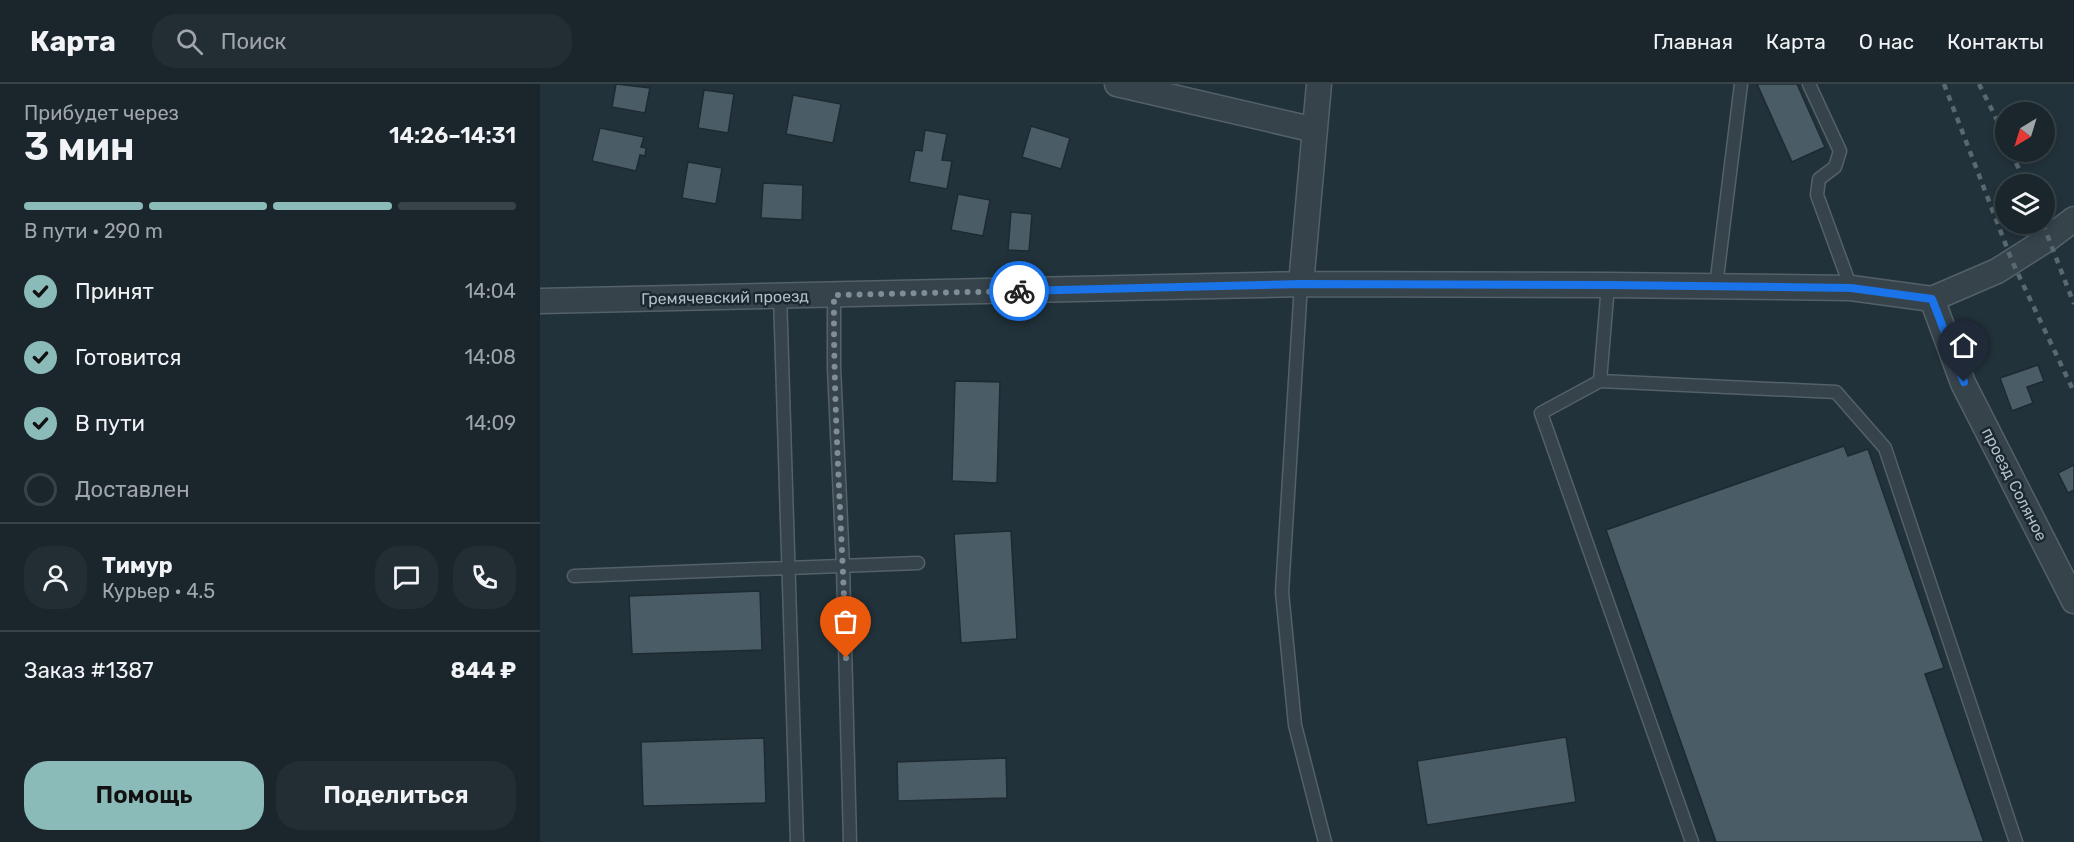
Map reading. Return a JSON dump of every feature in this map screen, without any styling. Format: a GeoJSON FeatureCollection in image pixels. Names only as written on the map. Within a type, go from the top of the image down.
{"type":"FeatureCollection","features":[{"type":"Feature","properties":{"kind":"street"},"geometry":{"type":"LineString","coordinates":[[1119,84],[1315,130]]}},
{"type":"Feature","properties":{"kind":"street"},"geometry":{"type":"LineString","coordinates":[[1301,284],[1319,84]]}},
{"type":"Feature","properties":{"kind":"street"},"geometry":{"type":"LineString","coordinates":[[1932,299],[1997,271],[2074,219]]}},
{"type":"Feature","properties":{"kind":"street","name":"Гремячевский проезд"},"geometry":{"type":"LineString","coordinates":[[540,301],[1301,284],[1851,288],[1932,299]]}},
{"type":"Feature","properties":{"kind":"street","name":"проезд Соляное"},"geometry":{"type":"LineString","coordinates":[[1932,299],[1964,382],[2074,601]]}},
{"type":"Feature","properties":{"kind":"lane"},"geometry":{"type":"LineString","coordinates":[[1716,286],[1741,84]]}},
{"type":"Feature","properties":{"kind":"lane"},"geometry":{"type":"LineString","coordinates":[[1809,84],[1840,151],[1835,167],[1819,179],[1817,195],[1851,288]]}},
{"type":"Feature","properties":{"kind":"lane"},"geometry":{"type":"LineString","coordinates":[[1301,284],[1282,592],[1295,725],[1325,842]]}},
{"type":"Feature","properties":{"kind":"lane"},"geometry":{"type":"LineString","coordinates":[[1600,381],[1608,285]]}},
{"type":"Feature","properties":{"kind":"lane"},"geometry":{"type":"LineString","coordinates":[[780,295],[797,842]]}},
{"type":"Feature","properties":{"kind":"lane"},"geometry":{"type":"LineString","coordinates":[[834,295],[834,367],[843,566],[850,842]]}},
{"type":"Feature","properties":{"kind":"lane"},"geometry":{"type":"LineString","coordinates":[[1692,842],[1541,413],[1600,381],[1836,392],[1886,448],[2016,842]]}},
{"type":"Feature","properties":{"kind":"lane"},"geometry":{"type":"LineString","coordinates":[[574,576],[918,563]]}},
{"type":"Feature","properties":{"kind":"building"},"geometry":{"type":"Polygon","coordinates":[[[616,84],[650,88],[645,113],[612,107],[616,84]]]}},
{"type":"Feature","properties":{"kind":"building"},"geometry":{"type":"Polygon","coordinates":[[[1757,84],[1797,84],[1825,147],[1792,162],[1757,84]]]}},
{"type":"Feature","properties":{"kind":"building"},"geometry":{"type":"Polygon","coordinates":[[[704,90],[734,94],[728,133],[698,128],[704,90]]]}},
{"type":"Feature","properties":{"kind":"building"},"geometry":{"type":"Polygon","coordinates":[[[793,95],[841,104],[833,143],[786,134],[793,95]]]}},
{"type":"Feature","properties":{"kind":"building"},"geometry":{"type":"Polygon","coordinates":[[[1031,126],[1070,138],[1061,169],[1022,157],[1031,126]]]}},
{"type":"Feature","properties":{"kind":"building"},"geometry":{"type":"Polygon","coordinates":[[[600,128],[644,137],[641,147],[646,148],[645,156],[640,155],[636,171],[592,161],[600,128]]]}},
{"type":"Feature","properties":{"kind":"building"},"geometry":{"type":"Polygon","coordinates":[[[925,130],[947,134],[942,160],[952,161],[947,189],[909,182],[915,150],[922,151],[925,130]]]}},
{"type":"Feature","properties":{"kind":"building"},"geometry":{"type":"Polygon","coordinates":[[[688,162],[722,168],[716,204],[682,198],[688,162]]]}},
{"type":"Feature","properties":{"kind":"building"},"geometry":{"type":"Polygon","coordinates":[[[763,183],[803,185],[802,220],[761,218],[763,183]]]}},
{"type":"Feature","properties":{"kind":"building"},"geometry":{"type":"Polygon","coordinates":[[[958,194],[990,200],[983,236],[951,230],[958,194]]]}},
{"type":"Feature","properties":{"kind":"building"},"geometry":{"type":"Polygon","coordinates":[[[1011,212],[1032,214],[1029,251],[1008,250],[1011,212]]]}},
{"type":"Feature","properties":{"kind":"building"},"geometry":{"type":"Polygon","coordinates":[[[2038,365],[2044,381],[2027,387],[2033,403],[2012,411],[2000,378],[2038,365]]]}},
{"type":"Feature","properties":{"kind":"building"},"geometry":{"type":"Polygon","coordinates":[[[955,381],[1000,382],[997,483],[952,481],[955,381]]]}},
{"type":"Feature","properties":{"kind":"building"},"geometry":{"type":"Polygon","coordinates":[[[1844,446],[1848,456],[1868,449],[1944,668],[1925,674],[1984,842],[1716,842],[1606,530],[1844,446]]]}},
{"type":"Feature","properties":{"kind":"building"},"geometry":{"type":"Polygon","coordinates":[[[2074,465],[2074,490],[2068,493],[2058,473],[2074,465]]]}},
{"type":"Feature","properties":{"kind":"building"},"geometry":{"type":"Polygon","coordinates":[[[1011,531],[1017,639],[961,643],[954,534],[1011,531]]]}},
{"type":"Feature","properties":{"kind":"building"},"geometry":{"type":"Polygon","coordinates":[[[760,591],[762,650],[632,654],[629,596],[760,591]]]}},
{"type":"Feature","properties":{"kind":"building"},"geometry":{"type":"Polygon","coordinates":[[[1566,737],[1576,802],[1427,825],[1417,761],[1566,737]]]}},
{"type":"Feature","properties":{"kind":"building"},"geometry":{"type":"Polygon","coordinates":[[[764,738],[766,803],[643,806],[641,742],[764,738]]]}},
{"type":"Feature","properties":{"kind":"building"},"geometry":{"type":"Polygon","coordinates":[[[1006,758],[1007,798],[898,801],[897,762],[1006,758]]]}},
{"type":"Feature","properties":{"kind":"railway"},"geometry":{"type":"LineString","coordinates":[[1944,84],[2012,261],[2074,392]]}},
{"type":"Feature","properties":{"kind":"railway"},"geometry":{"type":"LineString","coordinates":[[1979,84],[1995,116]]}},
{"type":"Feature","properties":{"kind":"railway"},"geometry":{"type":"LineString","coordinates":[[2016,162],[2021,174]]}},
{"type":"Feature","properties":{"kind":"railway"},"geometry":{"type":"LineString","coordinates":[[2047,234],[2074,304]]}},
{"type":"Feature","properties":{"kind":"way so far"},"geometry":{"type":"LineString","coordinates":[[846,658],[834,367],[834,295],[1019,291]]}},
{"type":"Feature","properties":{"kind":"route"},"geometry":{"type":"LineString","coordinates":[[1019,291],[1301,284],[1851,288],[1932,299],[1964,382]]}}]}
